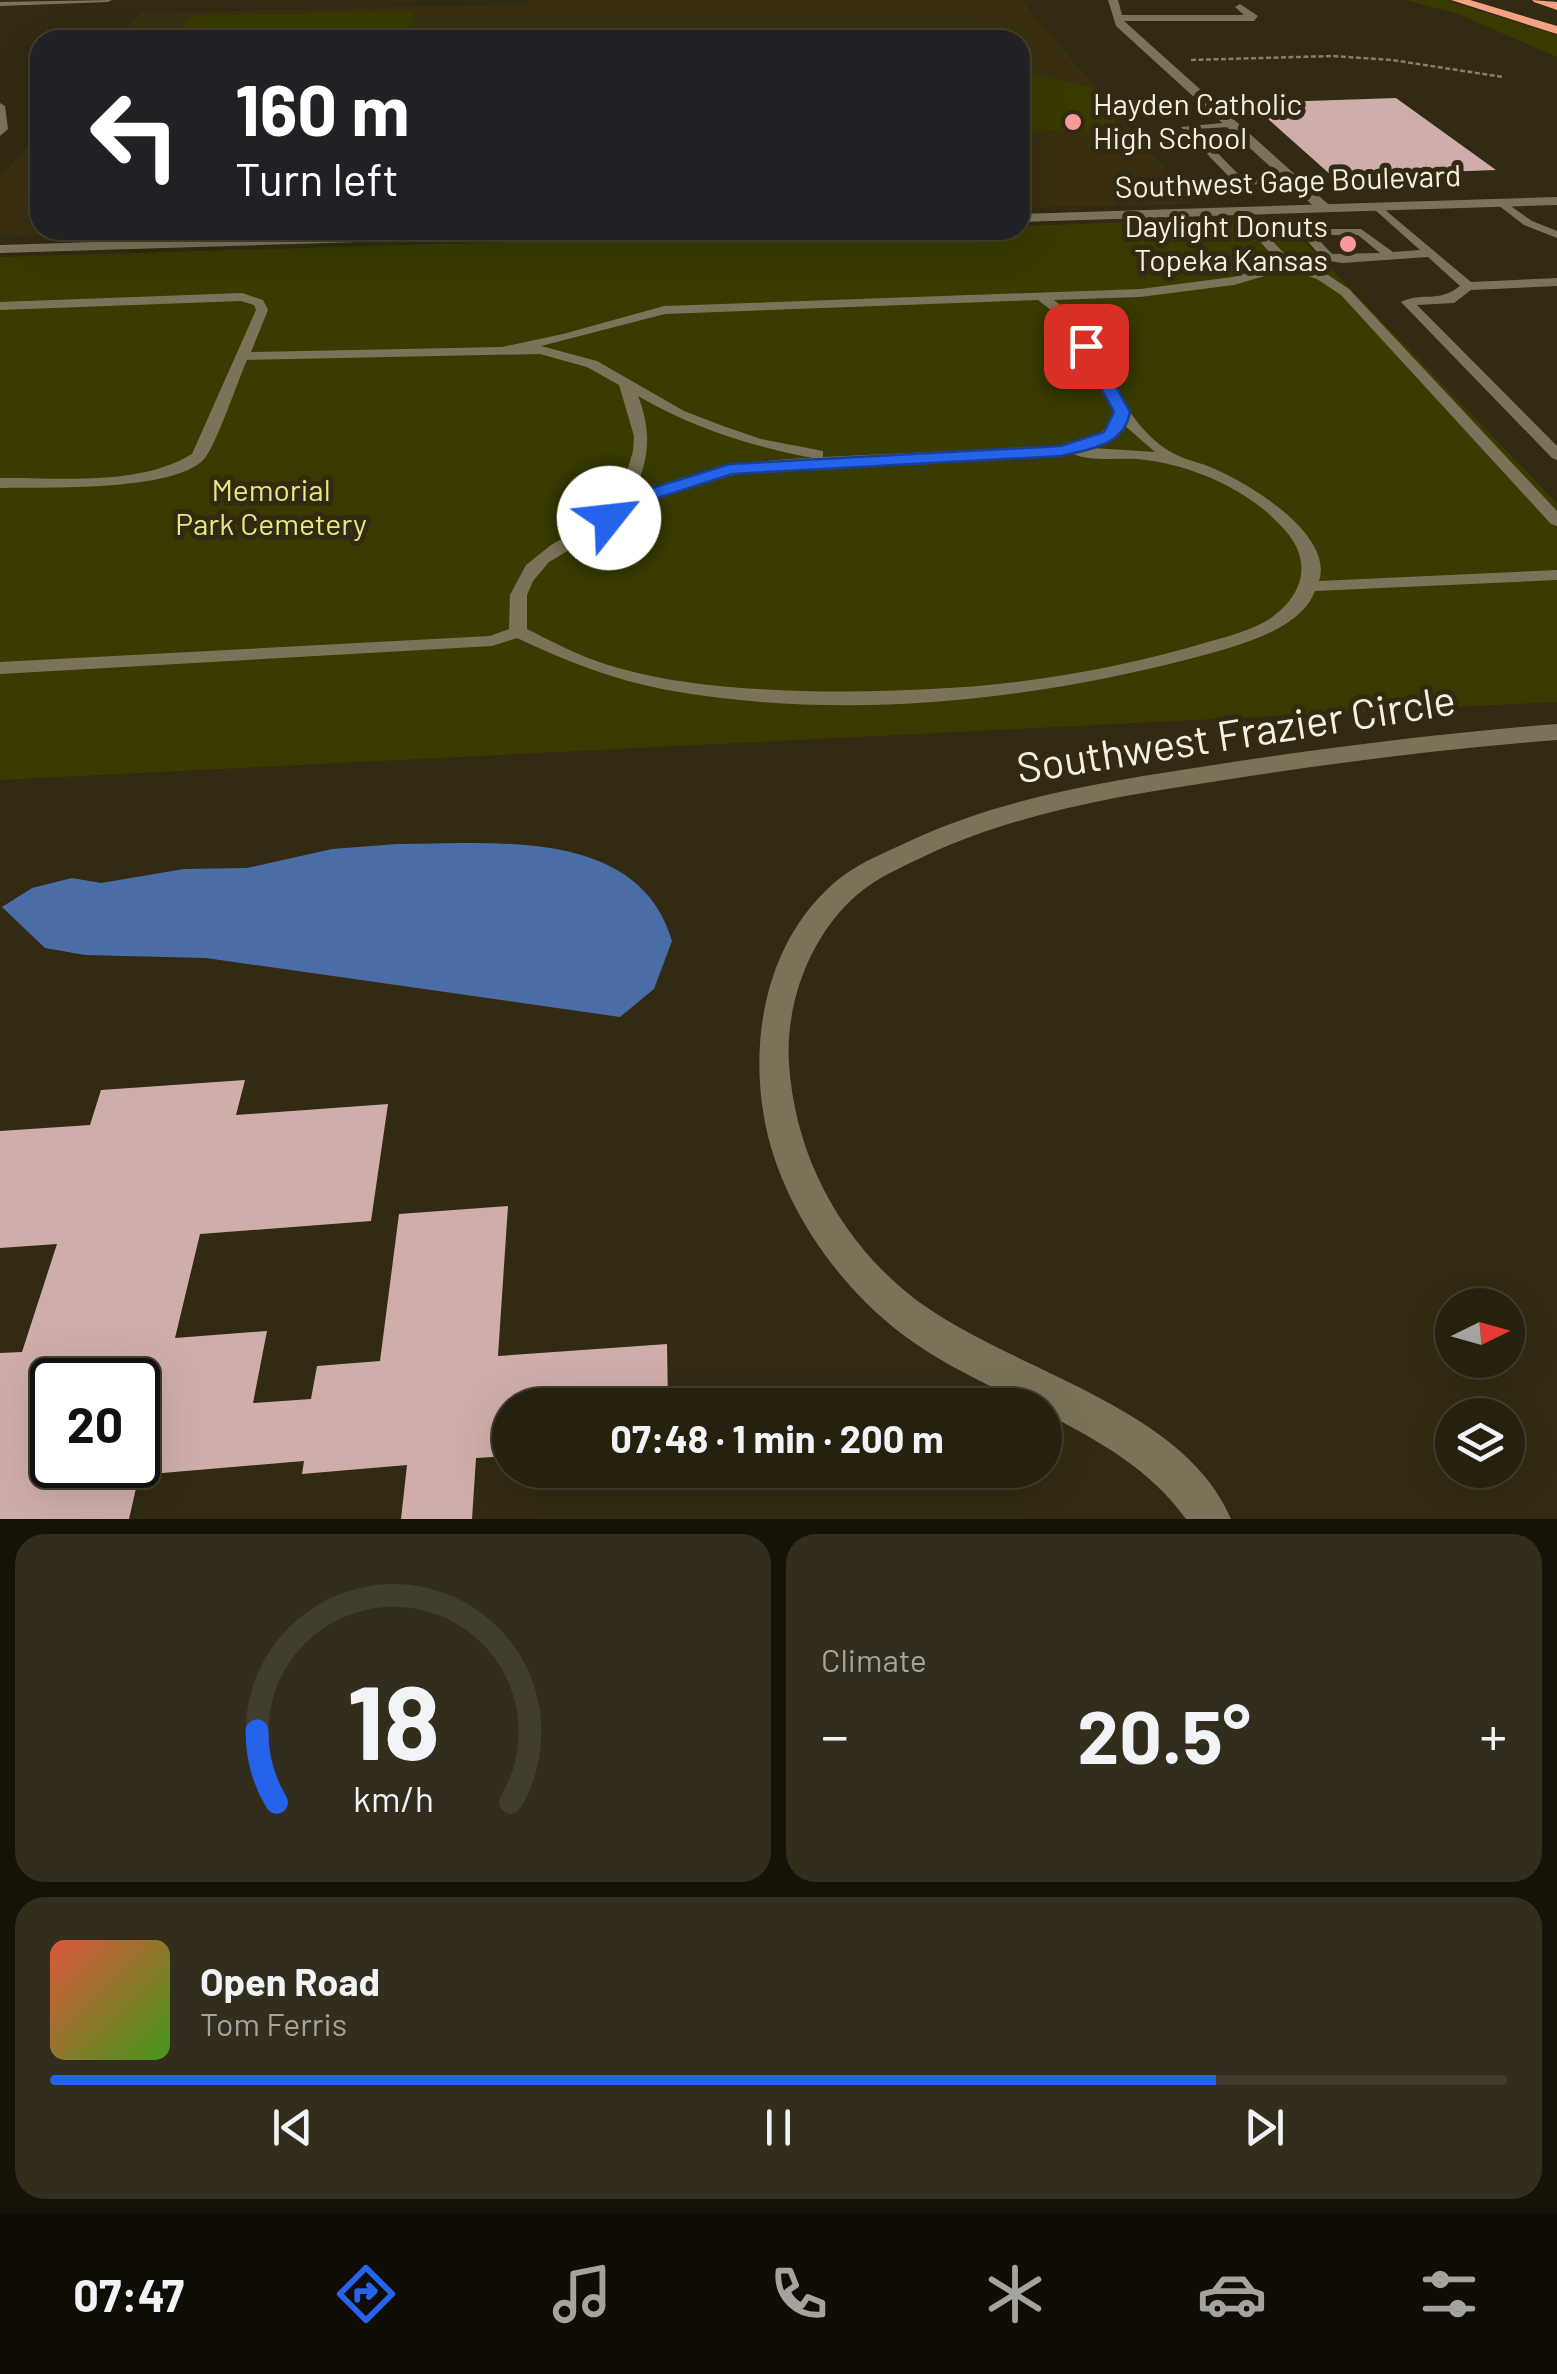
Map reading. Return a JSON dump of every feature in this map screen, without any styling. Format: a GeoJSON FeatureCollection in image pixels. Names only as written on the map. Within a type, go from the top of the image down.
{"type":"FeatureCollection","features":[{"type":"Feature","properties":{"kind":"highway"},"geometry":{"type":"LineString","coordinates":[[1458,0],[1557,30]]}},
{"type":"Feature","properties":{"kind":"highway"},"geometry":{"type":"LineString","coordinates":[[1521,0],[1557,16]]}},
{"type":"Feature","properties":{"kind":"highway"},"geometry":{"type":"LineString","coordinates":[[1538,0],[1557,6]]}},
{"type":"Feature","properties":{"kind":"street"},"geometry":{"type":"LineString","coordinates":[[1113,0],[1118,18],[1160,61],[1324,208]]}},
{"type":"Feature","properties":{"kind":"street"},"geometry":{"type":"LineString","coordinates":[[1118,18],[1254,18],[1240,8]]}},
{"type":"Feature","properties":{"kind":"street","name":"Southwest Gage Boulevard"},"geometry":{"type":"LineString","coordinates":[[1030,218],[1557,201]]}},
{"type":"Feature","properties":{"kind":"street"},"geometry":{"type":"LineString","coordinates":[[0,249],[140,240]]}},
{"type":"Feature","properties":{"kind":"street","name":"Southwest Frazier Circle"},"geometry":{"type":"LineString","coordinates":[[1211,1519],[1180,1479],[1133,1442],[934,1338],[892,1304],[835,1240],[797,1176],[777,1108],[773,1046],[781,1001],[796,960],[820,920],[850,884],[926,844],[1005,813],[1130,784],[1333,754],[1557,732]]}},
{"type":"Feature","properties":{"kind":"lane"},"geometry":{"type":"LineString","coordinates":[[0,4],[108,0]]}},
{"type":"Feature","properties":{"kind":"lane"},"geometry":{"type":"LineString","coordinates":[[0,106],[4,129],[0,133]]}},
{"type":"Feature","properties":{"kind":"lane"},"geometry":{"type":"LineString","coordinates":[[1230,124],[1186,126],[1242,182],[1293,181]]}},
{"type":"Feature","properties":{"kind":"lane"},"geometry":{"type":"LineString","coordinates":[[1502,203],[1528,222],[1557,235]]}},
{"type":"Feature","properties":{"kind":"lane"},"geometry":{"type":"LineString","coordinates":[[1378,207],[1468,286]]}},
{"type":"Feature","properties":{"kind":"lane"},"geometry":{"type":"LineString","coordinates":[[1238,211],[1288,266],[1322,276],[1345,292],[1557,521]]}},
{"type":"Feature","properties":{"kind":"lane"},"geometry":{"type":"LineString","coordinates":[[1391,256],[1361,232],[1319,232],[1310,237],[1335,259],[1391,256],[1431,253]]}},
{"type":"Feature","properties":{"kind":"lane"},"geometry":{"type":"LineString","coordinates":[[242,356],[508,348],[564,338],[664,310],[1042,298],[1186,288],[1234,282],[1288,266]]}},
{"type":"Feature","properties":{"kind":"lane"},"geometry":{"type":"LineString","coordinates":[[1557,282],[1468,286],[1450,300],[1407,302],[1557,455]]}},
{"type":"Feature","properties":{"kind":"lane"},"geometry":{"type":"LineString","coordinates":[[0,668],[456,646],[492,641],[518,632],[570,659],[694,689],[757,695],[916,696],[999,690],[1158,663],[1279,621],[1312,586],[1314,568],[1290,522],[1256,497],[1150,444],[1122,412],[1070,318],[1042,298]]}},
{"type":"Feature","properties":{"kind":"lane"},"geometry":{"type":"LineString","coordinates":[[0,306],[254,299],[262,310],[198,457],[188,467],[143,477],[0,483]]}},
{"type":"Feature","properties":{"kind":"lane"},"geometry":{"type":"LineString","coordinates":[[508,348],[570,356],[679,414],[758,443],[869,460]]}},
{"type":"Feature","properties":{"kind":"lane"},"geometry":{"type":"LineString","coordinates":[[609,518],[629,490],[644,437],[639,412],[625,383]]}},
{"type":"Feature","properties":{"kind":"lane"},"geometry":{"type":"LineString","coordinates":[[1061,451],[1110,436],[1120,424],[1122,412]]}},
{"type":"Feature","properties":{"kind":"lane"},"geometry":{"type":"LineString","coordinates":[[518,632],[515,610],[520,586],[533,566],[554,549],[652,494],[730,469],[1061,451],[1181,462]]}},
{"type":"Feature","properties":{"kind":"lane"},"geometry":{"type":"LineString","coordinates":[[1312,586],[1557,576]]}},
{"type":"Feature","properties":{"kind":"path"},"geometry":{"type":"LineString","coordinates":[[1160,61],[1332,56],[1503,76]]}},
{"type":"Feature","properties":{"kind":"shaded area","name":"Hayden Catholic High School"},"geometry":{"type":"Polygon","coordinates":[[[527,0],[1021,0],[1195,204],[1030,208],[1030,30],[126,30],[140,13],[526,4],[527,0]]]}},
{"type":"Feature","properties":{"kind":"shaded area"},"geometry":{"type":"Polygon","coordinates":[[[30,143],[30,235],[0,236],[0,178],[30,143]]]}},
{"type":"Feature","properties":{"kind":"green space"},"geometry":{"type":"Polygon","coordinates":[[[1406,0],[1445,0],[1557,35],[1557,57],[1458,14],[1406,0]]]}},
{"type":"Feature","properties":{"kind":"green space"},"geometry":{"type":"Polygon","coordinates":[[[415,11],[407,30],[180,30],[192,16],[415,11]]]}},
{"type":"Feature","properties":{"kind":"green space"},"geometry":{"type":"Polygon","coordinates":[[[1030,74],[1091,87],[1121,129],[1030,131],[1030,74]]]}},
{"type":"Feature","properties":{"kind":"green space","name":"Memorial Park Cemetery"},"geometry":{"type":"Polygon","coordinates":[[[1281,217],[1557,503],[1557,702],[0,780],[0,257],[570,240],[1030,240],[1030,226],[1281,217]]]}},
{"type":"Feature","properties":{"kind":"water"},"geometry":{"type":"Polygon","coordinates":[[[397,844],[517,844],[557,849],[595,860],[628,877],[655,904],[672,941],[654,989],[620,1017],[206,958],[85,955],[45,948],[2,907],[32,888],[72,878],[101,883],[184,869],[247,868],[332,849],[397,844]]]}},
{"type":"Feature","properties":{"kind":"building"},"geometry":{"type":"Polygon","coordinates":[[[1396,98],[1496,170],[1332,176],[1250,103],[1396,98]]]}},
{"type":"Feature","properties":{"kind":"building"},"geometry":{"type":"Polygon","coordinates":[[[245,1080],[236,1115],[388,1104],[371,1221],[200,1234],[175,1338],[267,1331],[253,1403],[311,1399],[317,1366],[380,1361],[399,1214],[508,1206],[498,1356],[667,1344],[668,1388],[492,1388],[492,1457],[476,1458],[472,1519],[401,1519],[407,1465],[302,1474],[304,1461],[160,1473],[160,1358],[30,1358],[30,1488],[136,1488],[129,1519],[0,1519],[0,1353],[22,1352],[57,1244],[0,1248],[0,1131],[90,1125],[101,1090],[245,1080]]]}},
{"type":"Feature","properties":{"kind":"place","name":"Hayden Catholic High School"},"geometry":{"type":"Point","coordinates":[1073,122]}},
{"type":"Feature","properties":{"kind":"place","name":"Daylight Donuts Topeka Kansas"},"geometry":{"type":"Point","coordinates":[1348,244]}},
{"type":"Feature","properties":{"kind":"route"},"geometry":{"type":"LineString","coordinates":[[609,518],[652,494],[730,469],[1061,451],[1090,444],[1110,436],[1120,424],[1122,412],[1086,346]]}}]}
